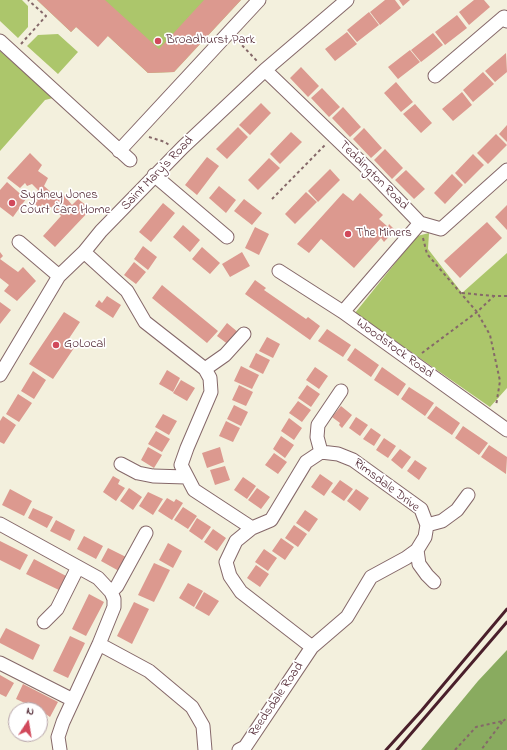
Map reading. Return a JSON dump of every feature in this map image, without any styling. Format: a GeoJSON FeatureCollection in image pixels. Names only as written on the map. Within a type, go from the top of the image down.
{"type":"FeatureCollection","features":[{"type":"Feature","properties":{"kind":"street"},"geometry":{"type":"LineString","coordinates":[[119,151],[259,0]]}},
{"type":"Feature","properties":{"kind":"street","name":"Saint Mary's Road"},"geometry":{"type":"LineString","coordinates":[[0,374],[59,276],[84,252],[101,231],[176,153],[265,70],[346,0]]}},
{"type":"Feature","properties":{"kind":"street"},"geometry":{"type":"LineString","coordinates":[[435,76],[504,17],[507,21]]}},
{"type":"Feature","properties":{"kind":"street"},"geometry":{"type":"LineString","coordinates":[[0,41],[130,160]]}},
{"type":"Feature","properties":{"kind":"street","name":"Teddington Road"},"geometry":{"type":"LineString","coordinates":[[265,70],[334,136],[420,223],[441,229],[507,170]]}},
{"type":"Feature","properties":{"kind":"street"},"geometry":{"type":"LineString","coordinates":[[154,175],[227,237]]}},
{"type":"Feature","properties":{"kind":"street"},"geometry":{"type":"LineString","coordinates":[[343,312],[420,223]]}},
{"type":"Feature","properties":{"kind":"street"},"geometry":{"type":"LineString","coordinates":[[19,242],[59,276]]}},
{"type":"Feature","properties":{"kind":"street"},"geometry":{"type":"LineString","coordinates":[[84,252],[127,291],[145,322],[205,369],[210,378],[211,392],[181,465],[194,490],[252,528]]}},
{"type":"Feature","properties":{"kind":"street","name":"Woodstock Road"},"geometry":{"type":"LineString","coordinates":[[279,271],[343,312],[507,430]]}},
{"type":"Feature","properties":{"kind":"street"},"geometry":{"type":"LineString","coordinates":[[205,369],[225,355],[244,334]]}},
{"type":"Feature","properties":{"kind":"street"},"geometry":{"type":"LineString","coordinates":[[312,647],[241,592],[230,576],[226,562],[236,542],[252,528],[271,520],[306,462],[321,452],[317,437],[318,425],[341,391]]}},
{"type":"Feature","properties":{"kind":"street","name":"Rimsdale Drive"},"geometry":{"type":"LineString","coordinates":[[312,647],[348,617],[371,577],[406,558],[417,550],[425,537],[427,525],[421,509],[354,460],[338,454],[321,452]]}},
{"type":"Feature","properties":{"kind":"street"},"geometry":{"type":"LineString","coordinates":[[121,464],[138,472],[153,476],[186,477]]}},
{"type":"Feature","properties":{"kind":"street"},"geometry":{"type":"LineString","coordinates":[[427,525],[442,521],[457,510],[468,496]]}},
{"type":"Feature","properties":{"kind":"street"},"geometry":{"type":"LineString","coordinates":[[0,524],[98,578],[111,592],[114,607],[58,737],[59,750]]}},
{"type":"Feature","properties":{"kind":"street"},"geometry":{"type":"LineString","coordinates":[[111,592],[117,586],[146,533]]}},
{"type":"Feature","properties":{"kind":"street"},"geometry":{"type":"LineString","coordinates":[[417,550],[419,564],[434,582]]}},
{"type":"Feature","properties":{"kind":"street"},"geometry":{"type":"LineString","coordinates":[[44,622],[57,609],[78,567]]}},
{"type":"Feature","properties":{"kind":"street"},"geometry":{"type":"LineString","coordinates":[[99,644],[149,670],[192,707],[203,726],[205,750]]}},
{"type":"Feature","properties":{"kind":"street","name":"Reedsdale Road"},"geometry":{"type":"LineString","coordinates":[[239,750],[245,747],[312,647]]}},
{"type":"Feature","properties":{"kind":"street"},"geometry":{"type":"LineString","coordinates":[[0,663],[73,700]]}},
{"type":"Feature","properties":{"kind":"path"},"geometry":{"type":"LineString","coordinates":[[13,52],[46,16],[28,0]]}},
{"type":"Feature","properties":{"kind":"path"},"geometry":{"type":"LineString","coordinates":[[237,40],[265,70]]}},
{"type":"Feature","properties":{"kind":"path"},"geometry":{"type":"LineString","coordinates":[[148,136],[165,142],[176,153]]}},
{"type":"Feature","properties":{"kind":"path"},"geometry":{"type":"LineString","coordinates":[[272,199],[334,136]]}},
{"type":"Feature","properties":{"kind":"path"},"geometry":{"type":"LineString","coordinates":[[420,223],[426,254],[476,312],[490,335],[500,382],[497,405],[492,420]]}},
{"type":"Feature","properties":{"kind":"path"},"geometry":{"type":"LineString","coordinates":[[462,293],[507,296]]}},
{"type":"Feature","properties":{"kind":"path"},"geometry":{"type":"LineString","coordinates":[[412,361],[476,312],[494,296]]}},
{"type":"Feature","properties":{"kind":"path"},"geometry":{"type":"LineString","coordinates":[[480,750],[507,718]]}},
{"type":"Feature","properties":{"kind":"path"},"geometry":{"type":"LineString","coordinates":[[455,750],[476,727],[503,721]]}},
{"type":"Feature","properties":{"kind":"green space"},"geometry":{"type":"Polygon","coordinates":[[[0,0],[22,0],[28,6],[28,27],[18,38],[0,21],[0,0]]]}},
{"type":"Feature","properties":{"kind":"green space","name":"Broadhurst Park"},"geometry":{"type":"Polygon","coordinates":[[[37,0],[241,0],[174,72],[148,73],[108,36],[76,27],[71,32],[37,0]]]}},
{"type":"Feature","properties":{"kind":"green space"},"geometry":{"type":"Polygon","coordinates":[[[58,34],[78,52],[58,74],[27,46],[38,35],[58,34]]]}},
{"type":"Feature","properties":{"kind":"green space"},"geometry":{"type":"Polygon","coordinates":[[[0,51],[53,98],[45,100],[0,151],[0,51]]]}},
{"type":"Feature","properties":{"kind":"green space"},"geometry":{"type":"Polygon","coordinates":[[[429,233],[428,249],[462,293],[507,253],[507,388],[490,407],[355,313],[417,236],[429,233]]]}},
{"type":"Feature","properties":{"kind":"green space"},"geometry":{"type":"Polygon","coordinates":[[[507,650],[507,750],[421,750],[478,681],[507,650]]]}},
{"type":"Feature","properties":{"kind":"building","name":"Broadhurst Park"},"geometry":{"type":"Polygon","coordinates":[[[37,0],[105,0],[159,49],[204,0],[241,0],[174,72],[148,73],[108,36],[98,47],[76,27],[71,32],[37,0]]]}},
{"type":"Feature","properties":{"kind":"building"},"geometry":{"type":"Polygon","coordinates":[[[385,0],[395,0],[401,8],[380,25],[370,12],[385,0]]]}},
{"type":"Feature","properties":{"kind":"building"},"geometry":{"type":"Polygon","coordinates":[[[399,0],[410,0],[403,6],[399,0]]]}},
{"type":"Feature","properties":{"kind":"building"},"geometry":{"type":"Polygon","coordinates":[[[474,0],[484,0],[490,7],[469,25],[459,12],[474,0]]]}},
{"type":"Feature","properties":{"kind":"building"},"geometry":{"type":"Polygon","coordinates":[[[369,12],[379,25],[357,42],[347,30],[369,12]]]}},
{"type":"Feature","properties":{"kind":"building"},"geometry":{"type":"Polygon","coordinates":[[[457,15],[467,28],[445,45],[435,32],[457,15]]]}},
{"type":"Feature","properties":{"kind":"building"},"geometry":{"type":"Polygon","coordinates":[[[347,32],[357,44],[335,61],[325,49],[347,32]]]}},
{"type":"Feature","properties":{"kind":"building"},"geometry":{"type":"Polygon","coordinates":[[[433,33],[443,45],[421,62],[411,50],[433,33]]]}},
{"type":"Feature","properties":{"kind":"building"},"geometry":{"type":"Polygon","coordinates":[[[410,50],[420,62],[398,79],[388,67],[410,50]]]}},
{"type":"Feature","properties":{"kind":"building"},"geometry":{"type":"Polygon","coordinates":[[[506,53],[507,72],[495,82],[485,71],[506,53]]]}},
{"type":"Feature","properties":{"kind":"building"},"geometry":{"type":"Polygon","coordinates":[[[301,67],[319,86],[308,97],[290,78],[301,67]]]}},
{"type":"Feature","properties":{"kind":"building"},"geometry":{"type":"Polygon","coordinates":[[[483,72],[494,84],[473,102],[463,90],[483,72]]]}},
{"type":"Feature","properties":{"kind":"building"},"geometry":{"type":"Polygon","coordinates":[[[396,82],[413,102],[401,112],[384,93],[396,82]]]}},
{"type":"Feature","properties":{"kind":"building"},"geometry":{"type":"Polygon","coordinates":[[[322,88],[340,107],[329,117],[311,98],[322,88]]]}},
{"type":"Feature","properties":{"kind":"building"},"geometry":{"type":"Polygon","coordinates":[[[462,92],[472,105],[453,121],[442,109],[462,92]]]}},
{"type":"Feature","properties":{"kind":"building"},"geometry":{"type":"Polygon","coordinates":[[[261,103],[271,113],[250,135],[239,125],[261,103]]]}},
{"type":"Feature","properties":{"kind":"building"},"geometry":{"type":"Polygon","coordinates":[[[415,104],[432,123],[421,133],[403,114],[415,104]]]}},
{"type":"Feature","properties":{"kind":"building"},"geometry":{"type":"Polygon","coordinates":[[[343,107],[361,127],[350,137],[332,118],[343,107]]]}},
{"type":"Feature","properties":{"kind":"building"},"geometry":{"type":"Polygon","coordinates":[[[507,125],[507,142],[499,134],[507,125]]]}},
{"type":"Feature","properties":{"kind":"building"},"geometry":{"type":"Polygon","coordinates":[[[238,127],[248,137],[227,159],[216,149],[238,127]]]}},
{"type":"Feature","properties":{"kind":"building"},"geometry":{"type":"Polygon","coordinates":[[[364,128],[382,148],[371,158],[353,139],[364,128]]]}},
{"type":"Feature","properties":{"kind":"building"},"geometry":{"type":"Polygon","coordinates":[[[291,132],[302,142],[280,164],[270,154],[291,132]]]}},
{"type":"Feature","properties":{"kind":"building"},"geometry":{"type":"Polygon","coordinates":[[[496,134],[507,145],[488,164],[477,153],[496,134]]]}},
{"type":"Feature","properties":{"kind":"building"},"geometry":{"type":"Polygon","coordinates":[[[385,149],[403,168],[392,179],[374,160],[385,149]]]}},
{"type":"Feature","properties":{"kind":"building"},"geometry":{"type":"Polygon","coordinates":[[[30,153],[42,165],[38,171],[48,178],[44,186],[59,199],[63,194],[72,205],[78,199],[91,209],[55,247],[43,236],[61,216],[53,206],[48,210],[42,204],[40,209],[34,203],[38,201],[32,196],[38,190],[32,184],[27,186],[25,183],[20,188],[7,178],[30,153]]]}},
{"type":"Feature","properties":{"kind":"building"},"geometry":{"type":"Polygon","coordinates":[[[473,154],[484,165],[465,184],[455,173],[473,154]]]}},
{"type":"Feature","properties":{"kind":"building"},"geometry":{"type":"Polygon","coordinates":[[[207,157],[219,166],[197,195],[185,185],[207,157]]]}},
{"type":"Feature","properties":{"kind":"building"},"geometry":{"type":"Polygon","coordinates":[[[269,158],[280,168],[258,190],[248,180],[269,158]]]}},
{"type":"Feature","properties":{"kind":"building"},"geometry":{"type":"Polygon","coordinates":[[[330,169],[340,180],[318,202],[308,191],[330,169]]]}},
{"type":"Feature","properties":{"kind":"building"},"geometry":{"type":"Polygon","coordinates":[[[406,170],[425,189],[414,199],[395,180],[406,170]]]}},
{"type":"Feature","properties":{"kind":"building"},"geometry":{"type":"Polygon","coordinates":[[[452,174],[463,185],[445,204],[434,193],[452,174]]]}},
{"type":"Feature","properties":{"kind":"building","name":"Sydney Jones Court Care Home"},"geometry":{"type":"Polygon","coordinates":[[[7,182],[26,199],[13,217],[0,207],[0,190],[7,182]]]}},
{"type":"Feature","properties":{"kind":"building"},"geometry":{"type":"Polygon","coordinates":[[[219,186],[236,200],[226,213],[209,198],[219,186]]]}},
{"type":"Feature","properties":{"kind":"building"},"geometry":{"type":"Polygon","coordinates":[[[306,192],[317,202],[295,224],[285,214],[306,192]]]}},
{"type":"Feature","properties":{"kind":"building","name":"The Miners"},"geometry":{"type":"Polygon","coordinates":[[[343,193],[353,201],[360,193],[383,215],[379,219],[388,227],[389,224],[395,230],[384,242],[381,238],[354,268],[321,239],[309,253],[297,244],[343,193]]]}},
{"type":"Feature","properties":{"kind":"building"},"geometry":{"type":"Polygon","coordinates":[[[244,199],[262,213],[252,225],[234,211],[244,199]]]}},
{"type":"Feature","properties":{"kind":"building"},"geometry":{"type":"Polygon","coordinates":[[[163,203],[175,213],[151,242],[139,232],[163,203]]]}},
{"type":"Feature","properties":{"kind":"building"},"geometry":{"type":"Polygon","coordinates":[[[507,205],[507,230],[495,217],[507,205]]]}},
{"type":"Feature","properties":{"kind":"building"},"geometry":{"type":"Polygon","coordinates":[[[487,222],[502,238],[460,278],[444,261],[487,222]]]}},
{"type":"Feature","properties":{"kind":"building"},"geometry":{"type":"Polygon","coordinates":[[[183,225],[200,240],[190,252],[173,237],[183,225]]]}},
{"type":"Feature","properties":{"kind":"building"},"geometry":{"type":"Polygon","coordinates":[[[255,227],[269,234],[259,255],[245,248],[255,227]]]}},
{"type":"Feature","properties":{"kind":"building"},"geometry":{"type":"Polygon","coordinates":[[[143,246],[157,257],[148,270],[134,259],[143,246]]]}},
{"type":"Feature","properties":{"kind":"building"},"geometry":{"type":"Polygon","coordinates":[[[202,247],[220,263],[210,274],[192,259],[202,247]]]}},
{"type":"Feature","properties":{"kind":"building"},"geometry":{"type":"Polygon","coordinates":[[[0,252],[3,256],[0,259],[0,252]]]}},
{"type":"Feature","properties":{"kind":"building"},"geometry":{"type":"Polygon","coordinates":[[[242,252],[250,266],[230,277],[222,264],[242,252]]]}},
{"type":"Feature","properties":{"kind":"building"},"geometry":{"type":"Polygon","coordinates":[[[0,259],[18,272],[23,267],[36,281],[17,301],[4,291],[9,285],[0,278],[0,259]]]}},
{"type":"Feature","properties":{"kind":"building"},"geometry":{"type":"Polygon","coordinates":[[[134,262],[146,272],[136,284],[124,275],[134,262]]]}},
{"type":"Feature","properties":{"kind":"building"},"geometry":{"type":"Polygon","coordinates":[[[255,280],[266,288],[264,290],[306,319],[308,317],[320,326],[310,340],[245,294],[255,280]]]}},
{"type":"Feature","properties":{"kind":"building"},"geometry":{"type":"Polygon","coordinates":[[[162,285],[218,331],[207,343],[152,298],[162,285]]]}},
{"type":"Feature","properties":{"kind":"building"},"geometry":{"type":"Polygon","coordinates":[[[107,296],[121,305],[113,318],[95,306],[99,300],[102,303],[107,296]]]}},
{"type":"Feature","properties":{"kind":"building"},"geometry":{"type":"Polygon","coordinates":[[[0,302],[11,310],[0,324],[0,302]]]}},
{"type":"Feature","properties":{"kind":"building","name":"GoLocal"},"geometry":{"type":"Polygon","coordinates":[[[64,312],[80,322],[66,343],[74,348],[53,379],[29,364],[64,312]]]}},
{"type":"Feature","properties":{"kind":"building"},"geometry":{"type":"Polygon","coordinates":[[[227,323],[239,333],[229,345],[217,336],[227,323]]]}},
{"type":"Feature","properties":{"kind":"building"},"geometry":{"type":"Polygon","coordinates":[[[327,329],[351,345],[343,357],[318,341],[327,329]]]}},
{"type":"Feature","properties":{"kind":"building"},"geometry":{"type":"Polygon","coordinates":[[[267,337],[280,344],[273,358],[259,351],[267,337]]]}},
{"type":"Feature","properties":{"kind":"building"},"geometry":{"type":"Polygon","coordinates":[[[355,348],[379,365],[371,377],[347,360],[355,348]]]}},
{"type":"Feature","properties":{"kind":"building"},"geometry":{"type":"Polygon","coordinates":[[[256,353],[270,360],[263,374],[249,367],[256,353]]]}},
{"type":"Feature","properties":{"kind":"building"},"geometry":{"type":"Polygon","coordinates":[[[241,366],[259,375],[252,389],[234,381],[241,366]]]}},
{"type":"Feature","properties":{"kind":"building"},"geometry":{"type":"Polygon","coordinates":[[[315,367],[328,376],[319,389],[306,380],[315,367]]]}},
{"type":"Feature","properties":{"kind":"building"},"geometry":{"type":"Polygon","coordinates":[[[382,367],[406,384],[398,396],[374,380],[382,367]]]}},
{"type":"Feature","properties":{"kind":"building"},"geometry":{"type":"Polygon","coordinates":[[[167,370],[180,378],[173,392],[159,384],[167,370]]]}},
{"type":"Feature","properties":{"kind":"building"},"geometry":{"type":"Polygon","coordinates":[[[33,371],[46,380],[34,399],[21,391],[33,371]]]}},
{"type":"Feature","properties":{"kind":"building"},"geometry":{"type":"Polygon","coordinates":[[[181,380],[195,388],[187,401],[173,393],[181,380]]]}},
{"type":"Feature","properties":{"kind":"building"},"geometry":{"type":"Polygon","coordinates":[[[239,385],[253,392],[246,406],[232,400],[239,385]]]}},
{"type":"Feature","properties":{"kind":"building"},"geometry":{"type":"Polygon","coordinates":[[[307,385],[320,394],[311,407],[298,398],[307,385]]]}},
{"type":"Feature","properties":{"kind":"building"},"geometry":{"type":"Polygon","coordinates":[[[409,387],[434,403],[425,416],[401,399],[409,387]]]}},
{"type":"Feature","properties":{"kind":"building"},"geometry":{"type":"Polygon","coordinates":[[[18,394],[32,403],[19,422],[6,414],[18,394]]]}},
{"type":"Feature","properties":{"kind":"building"},"geometry":{"type":"Polygon","coordinates":[[[298,401],[311,410],[302,422],[289,413],[298,401]]]}},
{"type":"Feature","properties":{"kind":"building"},"geometry":{"type":"Polygon","coordinates":[[[234,405],[248,412],[241,426],[227,419],[234,405]]]}},
{"type":"Feature","properties":{"kind":"building"},"geometry":{"type":"Polygon","coordinates":[[[341,406],[352,415],[342,428],[339,425],[340,423],[332,417],[341,406]]]}},
{"type":"Feature","properties":{"kind":"building"},"geometry":{"type":"Polygon","coordinates":[[[436,406],[460,423],[452,435],[427,418],[436,406]]]}},
{"type":"Feature","properties":{"kind":"building"},"geometry":{"type":"Polygon","coordinates":[[[163,414],[177,421],[169,435],[155,427],[163,414]]]}},
{"type":"Feature","properties":{"kind":"building"},"geometry":{"type":"Polygon","coordinates":[[[3,416],[16,425],[4,444],[0,442],[0,421],[3,416]]]}},
{"type":"Feature","properties":{"kind":"building"},"geometry":{"type":"Polygon","coordinates":[[[356,417],[368,425],[360,436],[349,428],[356,417]]]}},
{"type":"Feature","properties":{"kind":"building"},"geometry":{"type":"Polygon","coordinates":[[[289,418],[302,428],[294,440],[281,431],[289,418]]]}},
{"type":"Feature","properties":{"kind":"building"},"geometry":{"type":"Polygon","coordinates":[[[226,421],[240,428],[233,442],[219,436],[226,421]]]}},
{"type":"Feature","properties":{"kind":"building"},"geometry":{"type":"Polygon","coordinates":[[[463,426],[488,443],[479,455],[455,438],[463,426]]]}},
{"type":"Feature","properties":{"kind":"building"},"geometry":{"type":"Polygon","coordinates":[[[371,428],[381,435],[374,446],[363,439],[371,428]]]}},
{"type":"Feature","properties":{"kind":"building"},"geometry":{"type":"Polygon","coordinates":[[[156,431],[170,439],[162,452],[148,444],[156,431]]]}},
{"type":"Feature","properties":{"kind":"building"},"geometry":{"type":"Polygon","coordinates":[[[281,436],[294,445],[285,458],[273,449],[281,436]]]}},
{"type":"Feature","properties":{"kind":"building"},"geometry":{"type":"Polygon","coordinates":[[[384,438],[396,446],[388,458],[376,450],[384,438]]]}},
{"type":"Feature","properties":{"kind":"building"},"geometry":{"type":"Polygon","coordinates":[[[489,445],[507,457],[506,474],[481,457],[489,445]]]}},
{"type":"Feature","properties":{"kind":"building"},"geometry":{"type":"Polygon","coordinates":[[[148,447],[162,455],[154,468],[141,460],[148,447]]]}},
{"type":"Feature","properties":{"kind":"building"},"geometry":{"type":"Polygon","coordinates":[[[220,447],[224,462],[207,468],[202,453],[220,447]]]}},
{"type":"Feature","properties":{"kind":"building"},"geometry":{"type":"Polygon","coordinates":[[[400,449],[411,457],[402,469],[391,460],[400,449]]]}},
{"type":"Feature","properties":{"kind":"building"},"geometry":{"type":"Polygon","coordinates":[[[274,453],[287,462],[278,474],[265,465],[274,453]]]}},
{"type":"Feature","properties":{"kind":"building"},"geometry":{"type":"Polygon","coordinates":[[[415,460],[427,468],[419,480],[407,471],[415,460]]]}},
{"type":"Feature","properties":{"kind":"building"},"geometry":{"type":"Polygon","coordinates":[[[225,466],[230,480],[215,485],[210,470],[225,466]]]}},
{"type":"Feature","properties":{"kind":"building"},"geometry":{"type":"Polygon","coordinates":[[[320,474],[333,483],[324,496],[311,487],[320,474]]]}},
{"type":"Feature","properties":{"kind":"building"},"geometry":{"type":"Polygon","coordinates":[[[113,476],[120,480],[118,484],[125,488],[116,501],[103,492],[113,476]]]}},
{"type":"Feature","properties":{"kind":"building"},"geometry":{"type":"Polygon","coordinates":[[[243,477],[256,486],[247,499],[234,490],[243,477]]]}},
{"type":"Feature","properties":{"kind":"building"},"geometry":{"type":"Polygon","coordinates":[[[340,480],[353,489],[344,501],[331,492],[340,480]]]}},
{"type":"Feature","properties":{"kind":"building"},"geometry":{"type":"Polygon","coordinates":[[[129,488],[142,497],[133,510],[120,501],[129,488]]]}},
{"type":"Feature","properties":{"kind":"building"},"geometry":{"type":"Polygon","coordinates":[[[257,488],[270,497],[261,509],[248,500],[257,488]]]}},
{"type":"Feature","properties":{"kind":"building"},"geometry":{"type":"Polygon","coordinates":[[[10,489],[32,501],[24,516],[2,505],[10,489]]]}},
{"type":"Feature","properties":{"kind":"building"},"geometry":{"type":"Polygon","coordinates":[[[356,489],[369,498],[360,511],[347,501],[356,489]]]}},
{"type":"Feature","properties":{"kind":"building"},"geometry":{"type":"Polygon","coordinates":[[[148,492],[163,499],[153,515],[139,506],[148,492]]]}},
{"type":"Feature","properties":{"kind":"building"},"geometry":{"type":"Polygon","coordinates":[[[167,498],[174,502],[176,499],[183,503],[172,520],[158,511],[167,498]]]}},
{"type":"Feature","properties":{"kind":"building"},"geometry":{"type":"Polygon","coordinates":[[[183,507],[197,516],[188,529],[174,520],[183,507]]]}},
{"type":"Feature","properties":{"kind":"building"},"geometry":{"type":"Polygon","coordinates":[[[33,508],[53,517],[47,528],[28,518],[33,508]]]}},
{"type":"Feature","properties":{"kind":"building"},"geometry":{"type":"Polygon","coordinates":[[[305,510],[318,519],[309,532],[296,523],[305,510]]]}},
{"type":"Feature","properties":{"kind":"building"},"geometry":{"type":"Polygon","coordinates":[[[197,518],[211,527],[202,540],[189,531],[197,518]]]}},
{"type":"Feature","properties":{"kind":"building"},"geometry":{"type":"Polygon","coordinates":[[[56,520],[75,530],[70,541],[50,531],[56,520]]]}},
{"type":"Feature","properties":{"kind":"building"},"geometry":{"type":"Polygon","coordinates":[[[294,525],[307,534],[298,547],[285,538],[294,525]]]}},
{"type":"Feature","properties":{"kind":"building"},"geometry":{"type":"Polygon","coordinates":[[[213,529],[226,538],[217,551],[204,542],[213,529]]]}},
{"type":"Feature","properties":{"kind":"building"},"geometry":{"type":"Polygon","coordinates":[[[84,536],[103,546],[96,559],[77,549],[84,536]]]}},
{"type":"Feature","properties":{"kind":"building"},"geometry":{"type":"Polygon","coordinates":[[[281,538],[294,547],[285,560],[272,551],[281,538]]]}},
{"type":"Feature","properties":{"kind":"building"},"geometry":{"type":"Polygon","coordinates":[[[0,541],[28,555],[20,570],[0,560],[0,541]]]}},
{"type":"Feature","properties":{"kind":"building"},"geometry":{"type":"Polygon","coordinates":[[[168,543],[182,551],[173,568],[159,560],[168,543]]]}},
{"type":"Feature","properties":{"kind":"building"},"geometry":{"type":"Polygon","coordinates":[[[108,548],[126,557],[119,571],[101,561],[108,548]]]}},
{"type":"Feature","properties":{"kind":"building"},"geometry":{"type":"Polygon","coordinates":[[[264,549],[277,558],[268,571],[255,562],[264,549]]]}},
{"type":"Feature","properties":{"kind":"building"},"geometry":{"type":"Polygon","coordinates":[[[34,559],[68,577],[61,591],[26,574],[34,559]]]}},
{"type":"Feature","properties":{"kind":"building"},"geometry":{"type":"Polygon","coordinates":[[[154,563],[170,570],[154,602],[138,595],[154,563]]]}},
{"type":"Feature","properties":{"kind":"building"},"geometry":{"type":"Polygon","coordinates":[[[256,565],[269,574],[260,587],[247,578],[256,565]]]}},
{"type":"Feature","properties":{"kind":"building"},"geometry":{"type":"Polygon","coordinates":[[[188,583],[203,591],[194,607],[179,598],[188,583]]]}},
{"type":"Feature","properties":{"kind":"building"},"geometry":{"type":"Polygon","coordinates":[[[204,592],[219,601],[209,616],[195,608],[204,592]]]}},
{"type":"Feature","properties":{"kind":"building"},"geometry":{"type":"Polygon","coordinates":[[[89,594],[104,602],[86,636],[72,629],[89,594]]]}},
{"type":"Feature","properties":{"kind":"building"},"geometry":{"type":"Polygon","coordinates":[[[134,602],[149,609],[132,644],[117,636],[134,602]]]}},
{"type":"Feature","properties":{"kind":"building"},"geometry":{"type":"Polygon","coordinates":[[[6,628],[40,645],[33,660],[0,643],[0,639],[6,628]]]}},
{"type":"Feature","properties":{"kind":"building"},"geometry":{"type":"Polygon","coordinates":[[[70,636],[85,643],[68,678],[53,671],[70,636]]]}},
{"type":"Feature","properties":{"kind":"building"},"geometry":{"type":"Polygon","coordinates":[[[0,675],[14,683],[6,697],[0,694],[0,675]]]}},
{"type":"Feature","properties":{"kind":"building"},"geometry":{"type":"Polygon","coordinates":[[[23,684],[58,702],[50,717],[48,716],[48,702],[23,702],[16,699],[23,684]]]}},
{"type":"Feature","properties":{"kind":"railway"},"geometry":{"type":"LineString","coordinates":[[386,750],[422,710],[507,609]]}},
{"type":"Feature","properties":{"kind":"railway"},"geometry":{"type":"LineString","coordinates":[[397,750],[507,622]]}},
{"type":"Feature","properties":{"kind":"place","name":"Broadhurst Park"},"geometry":{"type":"Point","coordinates":[158,41]}},
{"type":"Feature","properties":{"kind":"place","name":"Sydney Jones Court Care Home"},"geometry":{"type":"Point","coordinates":[12,203]}},
{"type":"Feature","properties":{"kind":"place","name":"The Miners"},"geometry":{"type":"Point","coordinates":[348,234]}},
{"type":"Feature","properties":{"kind":"place","name":"GoLocal"},"geometry":{"type":"Point","coordinates":[56,345]}}]}
